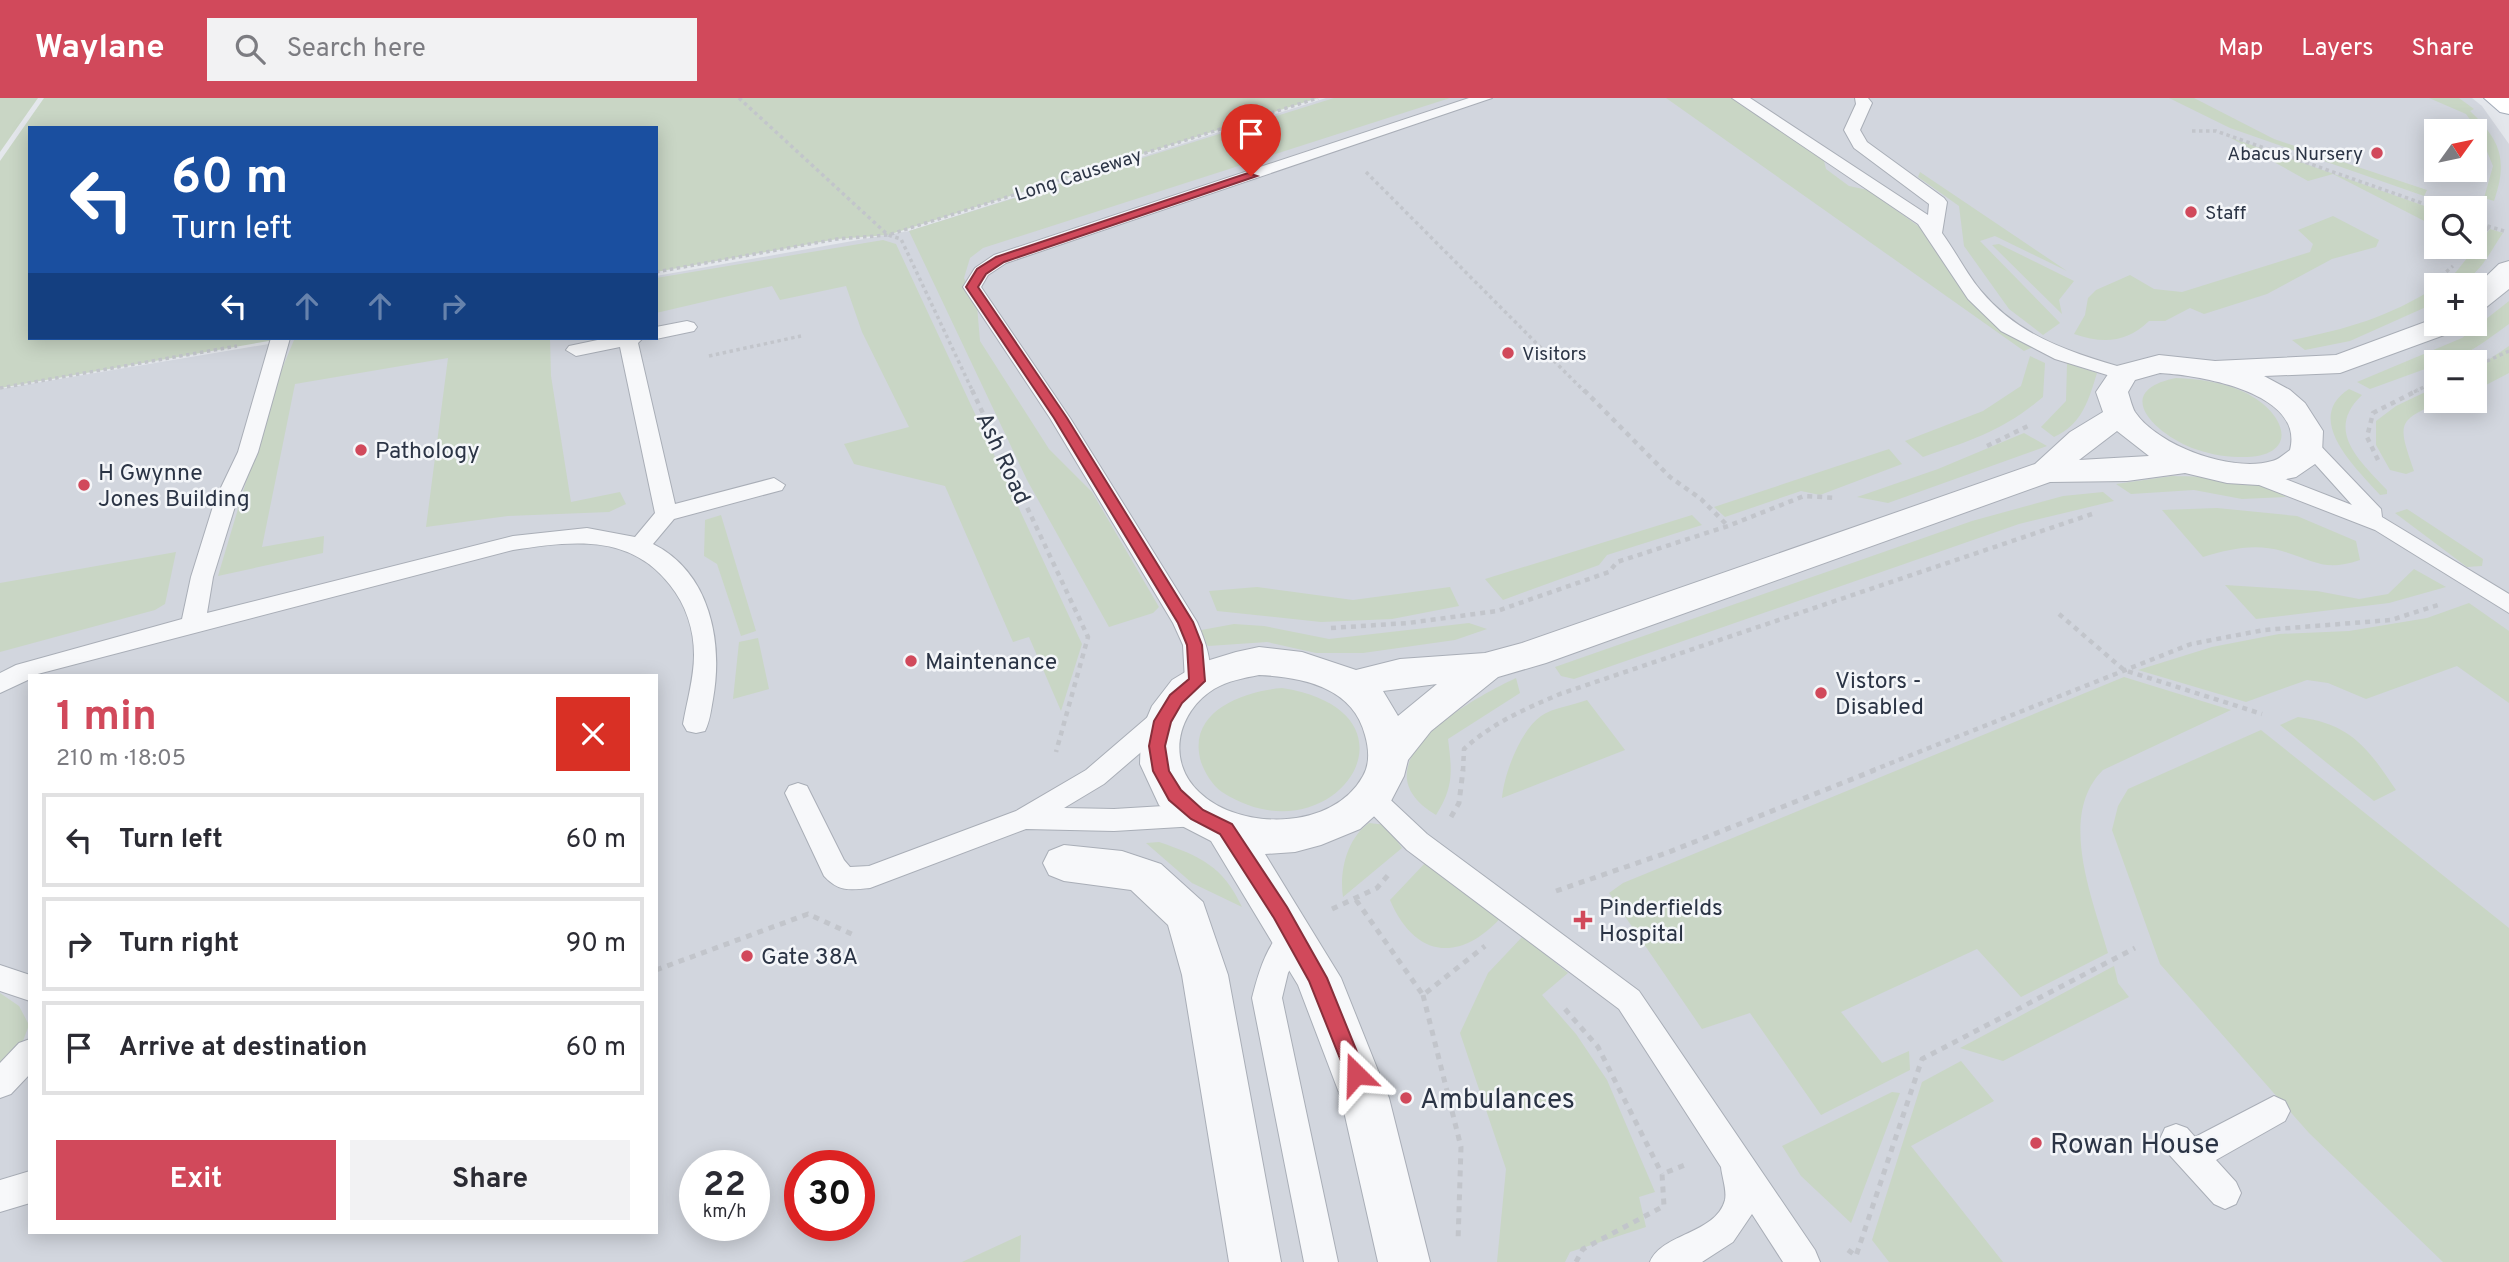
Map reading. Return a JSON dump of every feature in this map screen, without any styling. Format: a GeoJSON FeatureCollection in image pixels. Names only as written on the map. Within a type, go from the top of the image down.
{"type":"FeatureCollection","features":[{"type":"Feature","properties":{"kind":"main road"},"geometry":{"type":"LineString","coordinates":[[2496,98],[2509,107]]}},
{"type":"Feature","properties":{"kind":"street"},"geometry":{"type":"LineString","coordinates":[[2487,293],[2509,270]]}},
{"type":"Feature","properties":{"kind":"street"},"geometry":{"type":"LineString","coordinates":[[2340,364],[2316,388],[2305,433],[2303,457],[2290,466],[2249,473],[2218,470],[2186,462],[2145,441],[2118,416],[2112,392],[2124,374],[2158,364],[2210,368],[2340,364],[2424,333]]}},
{"type":"Feature","properties":{"kind":"street"},"geometry":{"type":"LineString","coordinates":[[2210,368],[2264,389],[2305,433]]}},
{"type":"Feature","properties":{"kind":"street"},"geometry":{"type":"LineString","coordinates":[[2047,471],[2082,439],[2118,416]]}},
{"type":"Feature","properties":{"kind":"street"},"geometry":{"type":"LineString","coordinates":[[1353,685],[1400,673],[1485,667],[2047,471],[2127,470],[2186,462]]}},
{"type":"Feature","properties":{"kind":"street"},"geometry":{"type":"LineString","coordinates":[[1212,822],[1256,836],[1286,837],[1338,823],[1371,797],[1384,777],[1389,755],[1386,729],[1373,705],[1353,685],[1325,670],[1293,661],[1259,661],[1227,667],[1197,681],[1176,699],[1166,716],[1157,746],[1161,771],[1175,795],[1212,822],[1294,936],[1318,978],[1365,1098],[1404,1262]]}},
{"type":"Feature","properties":{"kind":"street"},"geometry":{"type":"LineString","coordinates":[[1389,755],[1417,721],[1485,667]]}},
{"type":"Feature","properties":{"kind":"street"},"geometry":{"type":"LineString","coordinates":[[1064,863],[1122,869],[1146,877],[1187,915],[1205,975],[1255,1262]]}},
{"type":"Feature","properties":{"kind":"lane"},"geometry":{"type":"LineString","coordinates":[[1197,681],[1195,645],[1185,622],[1060,418],[972,287],[981,272],[1000,259],[1484,98]]}},
{"type":"Feature","properties":{"kind":"lane"},"geometry":{"type":"LineString","coordinates":[[1740,98],[1924,220],[1975,295],[2004,327],[2042,350],[2124,374]]}},
{"type":"Feature","properties":{"kind":"lane"},"geometry":{"type":"LineString","coordinates":[[1861,100],[1864,103],[1852,130],[1860,145],[1938,202],[1934,232]]}},
{"type":"Feature","properties":{"kind":"lane"},"geometry":{"type":"LineString","coordinates":[[658,333],[687,327]]}},
{"type":"Feature","properties":{"kind":"lane"},"geometry":{"type":"LineString","coordinates":[[192,626],[202,578],[226,500],[248,452],[279,340]]}},
{"type":"Feature","properties":{"kind":"lane"},"geometry":{"type":"LineString","coordinates":[[576,350],[622,340]]}},
{"type":"Feature","properties":{"kind":"lane"},"geometry":{"type":"LineString","coordinates":[[631,340],[635,372],[666,514]]}},
{"type":"Feature","properties":{"kind":"lane"},"geometry":{"type":"LineString","coordinates":[[2305,433],[2384,525]]}},
{"type":"Feature","properties":{"kind":"lane"},"geometry":{"type":"LineString","coordinates":[[2249,473],[2384,525],[2509,605]]}},
{"type":"Feature","properties":{"kind":"lane"},"geometry":{"type":"LineString","coordinates":[[639,545],[666,514],[774,485]]}},
{"type":"Feature","properties":{"kind":"lane"},"geometry":{"type":"LineString","coordinates":[[1,683],[25,671],[65,658],[513,543],[584,535],[620,539],[639,545],[652,551],[673,568],[699,612],[706,655],[696,724]]}},
{"type":"Feature","properties":{"kind":"lane"},"geometry":{"type":"LineString","coordinates":[[798,793],[834,868],[844,879],[870,877],[1032,814],[1095,777],[1166,716]]}},
{"type":"Feature","properties":{"kind":"lane"},"geometry":{"type":"LineString","coordinates":[[1371,797],[1417,842],[1629,1000],[1803,1262]]}},
{"type":"Feature","properties":{"kind":"lane"},"geometry":{"type":"LineString","coordinates":[[1032,814],[1114,820],[1212,822]]}},
{"type":"Feature","properties":{"kind":"lane"},"geometry":{"type":"LineString","coordinates":[[1294,936],[1274,970],[1267,998],[1321,1262]]}},
{"type":"Feature","properties":{"kind":"lane"},"geometry":{"type":"LineString","coordinates":[[0,978],[28,987]]}},
{"type":"Feature","properties":{"kind":"lane"},"geometry":{"type":"LineString","coordinates":[[0,1084],[28,1055]]}},
{"type":"Feature","properties":{"kind":"lane"},"geometry":{"type":"LineString","coordinates":[[2225,1193],[2184,1148],[2274,1111]]}},
{"type":"Feature","properties":{"kind":"lane"},"geometry":{"type":"LineString","coordinates":[[1667,1262],[1707,1240],[1732,1221],[1741,1200],[1732,1156]]}},
{"type":"Feature","properties":{"kind":"lane"},"geometry":{"type":"LineString","coordinates":[[0,1196],[28,1188]]}},
{"type":"Feature","properties":{"kind":"path","name":"Ash Road"},"geometry":{"type":"LineString","coordinates":[[739,98],[888,235],[901,239],[1088,637],[1052,764],[1023,778],[1032,814]]}},
{"type":"Feature","properties":{"kind":"path","name":"Long Causeway"},"geometry":{"type":"LineString","coordinates":[[658,272],[837,239],[888,235],[1318,98]]}},
{"type":"Feature","properties":{"kind":"path"},"geometry":{"type":"LineString","coordinates":[[2192,131],[2216,131],[2424,204]]}},
{"type":"Feature","properties":{"kind":"path"},"geometry":{"type":"LineString","coordinates":[[1358,164],[1670,477],[1701,499],[1728,526]]}},
{"type":"Feature","properties":{"kind":"path"},"geometry":{"type":"LineString","coordinates":[[2487,229],[2489,227],[2509,232]]}},
{"type":"Feature","properties":{"kind":"path"},"geometry":{"type":"LineString","coordinates":[[635,372],[801,335]]}},
{"type":"Feature","properties":{"kind":"path"},"geometry":{"type":"LineString","coordinates":[[0,388],[269,340]]}},
{"type":"Feature","properties":{"kind":"path"},"geometry":{"type":"LineString","coordinates":[[2487,361],[2509,351]]}},
{"type":"Feature","properties":{"kind":"path"},"geometry":{"type":"LineString","coordinates":[[2381,467],[2367,437],[2373,413],[2424,387]]}},
{"type":"Feature","properties":{"kind":"path"},"geometry":{"type":"LineString","coordinates":[[1984,447],[2036,420]]}},
{"type":"Feature","properties":{"kind":"path"},"geometry":{"type":"LineString","coordinates":[[1328,628],[1408,623],[1497,611],[1609,572],[1617,562],[1728,526],[1804,496],[1833,499],[1846,495]]}},
{"type":"Feature","properties":{"kind":"path"},"geometry":{"type":"LineString","coordinates":[[1445,822],[1455,812],[1462,780],[1464,749],[1476,737],[1502,720],[1560,694],[1922,573],[2065,521],[2104,511]]}},
{"type":"Feature","properties":{"kind":"path"},"geometry":{"type":"LineString","coordinates":[[1545,895],[1669,852],[2191,644],[2264,630],[2391,620],[2444,603]]}},
{"type":"Feature","properties":{"kind":"path"},"geometry":{"type":"LineString","coordinates":[[2059,614],[2123,670],[2262,714]]}},
{"type":"Feature","properties":{"kind":"path"},"geometry":{"type":"LineString","coordinates":[[1356,900],[1423,995],[1461,1147],[1458,1249]]}},
{"type":"Feature","properties":{"kind":"path"},"geometry":{"type":"LineString","coordinates":[[658,969],[808,914],[856,936]]}},
{"type":"Feature","properties":{"kind":"path"},"geometry":{"type":"LineString","coordinates":[[1423,995],[1494,938]]}},
{"type":"Feature","properties":{"kind":"path"},"geometry":{"type":"LineString","coordinates":[[1836,1241],[1856,1256],[1922,1059],[2135,948]]}},
{"type":"Feature","properties":{"kind":"path"},"geometry":{"type":"LineString","coordinates":[[1560,1004],[1598,1047],[1662,1174],[1664,1206],[1583,1249],[1576,1262]]}},
{"type":"Feature","properties":{"kind":"path"},"geometry":{"type":"LineString","coordinates":[[1662,1174],[1732,1156]]}},
{"type":"Feature","properties":{"kind":"shaded area","name":"Pinderfields Hospital"},"geometry":{"type":"Polygon","coordinates":[[[1326,98],[2472,98],[2482,106],[2509,144],[2509,1262],[0,1262],[0,389],[292,340],[658,340],[658,276],[909,231],[1326,98]]]}},
{"type":"Feature","properties":{"kind":"green space"},"geometry":{"type":"Polygon","coordinates":[[[0,98],[38,98],[0,152],[0,98]]]}},
{"type":"Feature","properties":{"kind":"green space"},"geometry":{"type":"Polygon","coordinates":[[[44,98],[1318,98],[888,235],[837,239],[658,272],[658,126],[28,126],[28,340],[275,340],[0,388],[0,161],[44,98]]]}},
{"type":"Feature","properties":{"kind":"green space"},"geometry":{"type":"Polygon","coordinates":[[[1334,98],[1450,98],[983,248],[970,258],[964,278],[977,306],[980,341],[1049,449],[1092,492],[1159,607],[1153,613],[1109,627],[1027,480],[909,231],[1334,98]]]}},
{"type":"Feature","properties":{"kind":"green space"},"geometry":{"type":"Polygon","coordinates":[[[1666,98],[1731,98],[1824,161],[1826,169],[1849,186],[1868,190],[1935,238],[1966,289],[2033,347],[2024,351],[1666,98]]]}},
{"type":"Feature","properties":{"kind":"green space"},"geometry":{"type":"Polygon","coordinates":[[[2169,98],[2194,98],[2274,139],[2427,190],[2424,196],[2230,128],[2169,98]]]}},
{"type":"Feature","properties":{"kind":"green space"},"geometry":{"type":"Polygon","coordinates":[[[2429,98],[2459,98],[2474,109],[2470,111],[2478,119],[2470,119],[2466,114],[2429,98]]]}},
{"type":"Feature","properties":{"kind":"green space"},"geometry":{"type":"Polygon","coordinates":[[[2487,130],[2495,142],[2501,162],[2501,174],[2494,201],[2485,196],[2493,166],[2487,151],[2487,130]]]}},
{"type":"Feature","properties":{"kind":"green space"},"geometry":{"type":"Polygon","coordinates":[[[2229,137],[2424,206],[2424,221],[2333,174],[2308,181],[2229,137]]]}},
{"type":"Feature","properties":{"kind":"green space"},"geometry":{"type":"Polygon","coordinates":[[[1920,172],[2067,271],[1995,236],[1980,241],[2060,323],[2043,335],[2009,309],[1964,246],[1959,206],[1918,177],[1920,172]]]}},
{"type":"Feature","properties":{"kind":"green space"},"geometry":{"type":"Polygon","coordinates":[[[2333,216],[2379,240],[2376,247],[2332,259],[2267,294],[2204,314],[2190,308],[2165,321],[2149,321],[2132,334],[2114,340],[2074,334],[2085,315],[2088,298],[2096,290],[2130,275],[2154,289],[2182,292],[2310,252],[2313,244],[2298,230],[2333,216]]]}},
{"type":"Feature","properties":{"kind":"green space"},"geometry":{"type":"Polygon","coordinates":[[[2490,229],[2503,233],[2487,257],[2487,233],[2490,229]]]}},
{"type":"Feature","properties":{"kind":"green space"},"geometry":{"type":"Polygon","coordinates":[[[883,240],[896,244],[1082,644],[1061,711],[1029,637],[1013,642],[945,486],[854,464],[844,444],[909,427],[862,332],[846,286],[780,300],[772,286],[658,313],[658,278],[883,240]]]}},
{"type":"Feature","properties":{"kind":"green space"},"geometry":{"type":"Polygon","coordinates":[[[1999,244],[2074,281],[2059,300],[2062,314],[1992,245],[1999,244]]]}},
{"type":"Feature","properties":{"kind":"green space"},"geometry":{"type":"Polygon","coordinates":[[[2466,259],[2486,259],[2474,273],[2456,272],[2466,259]]]}},
{"type":"Feature","properties":{"kind":"green space"},"geometry":{"type":"Polygon","coordinates":[[[2424,294],[2424,308],[2350,341],[2305,350],[2292,340],[2367,321],[2424,294]]]}},
{"type":"Feature","properties":{"kind":"green space"},"geometry":{"type":"Polygon","coordinates":[[[2509,301],[2509,324],[2484,342],[2471,350],[2433,350],[2465,336],[2487,336],[2487,318],[2509,301]]]}},
{"type":"Feature","properties":{"kind":"green space"},"geometry":{"type":"Polygon","coordinates":[[[294,340],[550,340],[551,376],[571,502],[620,492],[626,504],[609,512],[508,516],[426,527],[448,358],[295,384],[262,547],[324,536],[323,553],[218,576],[274,388],[294,340]]]}},
{"type":"Feature","properties":{"kind":"green space"},"geometry":{"type":"Polygon","coordinates":[[[2509,346],[2509,373],[2487,384],[2487,361],[2509,346]]]}},
{"type":"Feature","properties":{"kind":"green space"},"geometry":{"type":"Polygon","coordinates":[[[2424,354],[2424,369],[2370,389],[2357,382],[2424,354]]]}},
{"type":"Feature","properties":{"kind":"green space"},"geometry":{"type":"Polygon","coordinates":[[[2030,356],[2045,363],[2043,397],[2028,409],[1972,440],[1923,457],[1905,441],[1983,411],[2021,386],[2030,356]]]}},
{"type":"Feature","properties":{"kind":"green space"},"geometry":{"type":"Polygon","coordinates":[[[2067,363],[2097,373],[2078,418],[2064,432],[2054,437],[2041,427],[2066,401],[2067,363]]]}},
{"type":"Feature","properties":{"kind":"green space"},"geometry":{"type":"Polygon","coordinates":[[[2176,378],[2227,386],[2259,401],[2271,411],[2278,422],[2280,443],[2272,451],[2258,456],[2226,456],[2192,448],[2164,433],[2145,412],[2142,402],[2146,392],[2156,384],[2176,378]]]}},
{"type":"Feature","properties":{"kind":"green space"},"geometry":{"type":"Polygon","coordinates":[[[2349,389],[2362,395],[2351,408],[2346,421],[2350,445],[2366,468],[2387,490],[2387,494],[2380,495],[2359,472],[2338,444],[2332,429],[2331,415],[2336,401],[2349,389]]]}},
{"type":"Feature","properties":{"kind":"green space"},"geometry":{"type":"Polygon","coordinates":[[[2424,393],[2424,410],[2409,419],[2405,426],[2405,443],[2414,471],[2406,474],[2390,470],[2376,445],[2376,421],[2396,406],[2424,393]]]}},
{"type":"Feature","properties":{"kind":"green space"},"geometry":{"type":"Polygon","coordinates":[[[2024,433],[2047,446],[1888,503],[1857,497],[1938,469],[2024,433]]]}},
{"type":"Feature","properties":{"kind":"green space"},"geometry":{"type":"Polygon","coordinates":[[[1889,449],[1902,464],[1820,495],[1801,491],[1725,517],[1714,507],[1889,449]]]}},
{"type":"Feature","properties":{"kind":"green space"},"geometry":{"type":"Polygon","coordinates":[[[2172,476],[2246,482],[2274,490],[2286,497],[2242,499],[2194,490],[2131,494],[2116,484],[2172,476]]]}},
{"type":"Feature","properties":{"kind":"green space"},"geometry":{"type":"Polygon","coordinates":[[[2103,492],[2114,501],[2019,524],[1574,679],[1561,676],[1555,667],[1972,521],[2063,496],[2103,492]]]}},
{"type":"Feature","properties":{"kind":"green space"},"geometry":{"type":"Polygon","coordinates":[[[2217,508],[2297,516],[2356,541],[2360,560],[2328,565],[2262,547],[2232,549],[2203,557],[2162,510],[2217,508]]]}},
{"type":"Feature","properties":{"kind":"green space"},"geometry":{"type":"Polygon","coordinates":[[[2407,509],[2483,559],[2482,566],[2467,567],[2395,513],[2407,509]]]}},
{"type":"Feature","properties":{"kind":"green space"},"geometry":{"type":"Polygon","coordinates":[[[721,515],[756,631],[741,636],[717,564],[704,556],[705,520],[721,515]]]}},
{"type":"Feature","properties":{"kind":"green space"},"geometry":{"type":"Polygon","coordinates":[[[1692,515],[1702,525],[1607,555],[1599,565],[1503,600],[1485,579],[1692,515]]]}},
{"type":"Feature","properties":{"kind":"green space"},"geometry":{"type":"Polygon","coordinates":[[[176,552],[165,604],[155,610],[0,652],[0,583],[176,552]]]}},
{"type":"Feature","properties":{"kind":"green space"},"geometry":{"type":"Polygon","coordinates":[[[2414,569],[2446,587],[2389,603],[2256,619],[2225,585],[2317,591],[2359,599],[2388,594],[2414,569]]]}},
{"type":"Feature","properties":{"kind":"green space"},"geometry":{"type":"Polygon","coordinates":[[[1257,587],[1353,600],[1450,587],[1459,606],[1392,619],[1321,622],[1217,611],[1209,591],[1257,587]]]}},
{"type":"Feature","properties":{"kind":"green space"},"geometry":{"type":"Polygon","coordinates":[[[2469,603],[2509,631],[2509,703],[2457,666],[2366,699],[2328,683],[2307,680],[2246,702],[2138,670],[2212,647],[2279,634],[2349,631],[2427,618],[2469,603]]]}},
{"type":"Feature","properties":{"kind":"green space"},"geometry":{"type":"Polygon","coordinates":[[[1469,623],[1487,629],[1455,640],[1363,653],[1316,653],[1267,642],[1208,646],[1196,631],[1234,624],[1264,626],[1329,639],[1469,623]]]}},
{"type":"Feature","properties":{"kind":"green space"},"geometry":{"type":"Polygon","coordinates":[[[758,638],[769,689],[733,699],[739,642],[758,638]]]}},
{"type":"Feature","properties":{"kind":"green space"},"geometry":{"type":"Polygon","coordinates":[[[2124,677],[2231,710],[2103,770],[2089,789],[2082,810],[2080,834],[2088,884],[2108,953],[2021,997],[1977,949],[1841,1012],[1882,1063],[1909,1051],[1910,1070],[1821,1115],[1750,1013],[1702,1029],[1609,893],[1623,883],[2124,677]]]}},
{"type":"Feature","properties":{"kind":"green space"},"geometry":{"type":"Polygon","coordinates":[[[1516,678],[1520,693],[1448,739],[1449,787],[1436,815],[1413,796],[1407,775],[1413,755],[1428,736],[1449,717],[1516,678]]]}},
{"type":"Feature","properties":{"kind":"green space"},"geometry":{"type":"Polygon","coordinates":[[[1282,688],[1328,702],[1353,724],[1360,750],[1351,776],[1330,797],[1300,810],[1263,809],[1222,792],[1209,778],[1201,762],[1199,744],[1202,729],[1210,717],[1236,699],[1282,688]]]}},
{"type":"Feature","properties":{"kind":"green space"},"geometry":{"type":"Polygon","coordinates":[[[1587,700],[1625,750],[1502,798],[1514,754],[1533,723],[1551,711],[1587,700]]]}},
{"type":"Feature","properties":{"kind":"green space"},"geometry":{"type":"Polygon","coordinates":[[[2298,717],[2332,725],[2356,740],[2367,750],[2396,790],[2374,801],[2280,725],[2298,717]]]}},
{"type":"Feature","properties":{"kind":"green space"},"geometry":{"type":"Polygon","coordinates":[[[2261,730],[2509,928],[2509,1262],[2443,1262],[2309,1133],[2160,964],[2112,830],[2118,806],[2128,789],[2261,730]]]}},
{"type":"Feature","properties":{"kind":"green space"},"geometry":{"type":"Polygon","coordinates":[[[1369,823],[1386,825],[1402,848],[1343,897],[1342,877],[1346,856],[1355,837],[1369,823]]]}},
{"type":"Feature","properties":{"kind":"green space"},"geometry":{"type":"Polygon","coordinates":[[[1159,842],[1187,852],[1209,864],[1227,882],[1242,907],[1192,883],[1146,843],[1159,842]]]}},
{"type":"Feature","properties":{"kind":"green space"},"geometry":{"type":"Polygon","coordinates":[[[1426,862],[1504,914],[1473,941],[1457,947],[1441,948],[1427,944],[1413,935],[1390,900],[1426,862]]]}},
{"type":"Feature","properties":{"kind":"green space"},"geometry":{"type":"Polygon","coordinates":[[[1523,936],[1568,973],[1542,995],[1576,1034],[1607,1080],[1655,1192],[1639,1197],[1646,1227],[1570,1252],[1565,1262],[1497,1262],[1506,1169],[1460,1033],[1488,973],[1523,936]]]}},
{"type":"Feature","properties":{"kind":"green space"},"geometry":{"type":"Polygon","coordinates":[[[2114,966],[2118,983],[2129,997],[2003,1061],[1960,1048],[2114,966]]]}},
{"type":"Feature","properties":{"kind":"green space"},"geometry":{"type":"Polygon","coordinates":[[[0,993],[19,1006],[28,1028],[21,1046],[0,1071],[0,993]]]}},
{"type":"Feature","properties":{"kind":"green space"},"geometry":{"type":"Polygon","coordinates":[[[1961,1061],[1994,1101],[1911,1146],[2003,1262],[1889,1262],[1872,1240],[1922,1082],[1961,1061]]]}},
{"type":"Feature","properties":{"kind":"green space"},"geometry":{"type":"Polygon","coordinates":[[[1892,1092],[1900,1093],[1851,1223],[1801,1176],[1782,1146],[1892,1092]]]}},
{"type":"Feature","properties":{"kind":"green space"},"geometry":{"type":"Polygon","coordinates":[[[1021,1235],[1020,1262],[962,1262],[1021,1235]]]}},
{"type":"Feature","properties":{"kind":"place","name":"Abacus Nursery"},"geometry":{"type":"Point","coordinates":[2377,153]}},
{"type":"Feature","properties":{"kind":"place","name":"Staff"},"geometry":{"type":"Point","coordinates":[2191,212]}},
{"type":"Feature","properties":{"kind":"place","name":"Visitors"},"geometry":{"type":"Point","coordinates":[1508,353]}},
{"type":"Feature","properties":{"kind":"place","name":"Pathology"},"geometry":{"type":"Point","coordinates":[361,450]}},
{"type":"Feature","properties":{"kind":"place","name":"H Gwynne Jones Building"},"geometry":{"type":"Point","coordinates":[84,485]}},
{"type":"Feature","properties":{"kind":"place","name":"Maintenance"},"geometry":{"type":"Point","coordinates":[911,661]}},
{"type":"Feature","properties":{"kind":"place","name":"Vistors - Disabled"},"geometry":{"type":"Point","coordinates":[1821,693]}},
{"type":"Feature","properties":{"kind":"place","name":"Pinderfields Hospital"},"geometry":{"type":"Point","coordinates":[1583,920]}},
{"type":"Feature","properties":{"kind":"place","name":"Gate 38A"},"geometry":{"type":"Point","coordinates":[747,956]}},
{"type":"Feature","properties":{"kind":"place","name":"Ambulances"},"geometry":{"type":"Point","coordinates":[1406,1098]}},
{"type":"Feature","properties":{"kind":"place","name":"Rowan House"},"geometry":{"type":"Point","coordinates":[2036,1143]}},
{"type":"Feature","properties":{"kind":"route"},"geometry":{"type":"LineString","coordinates":[[1251,176],[1000,259],[981,272],[972,287],[1060,418],[1185,622],[1195,645],[1197,681],[1176,699],[1163,721],[1157,746],[1161,771],[1175,795],[1197,815],[1226,829],[1318,978],[1356,1074]]}}]}
